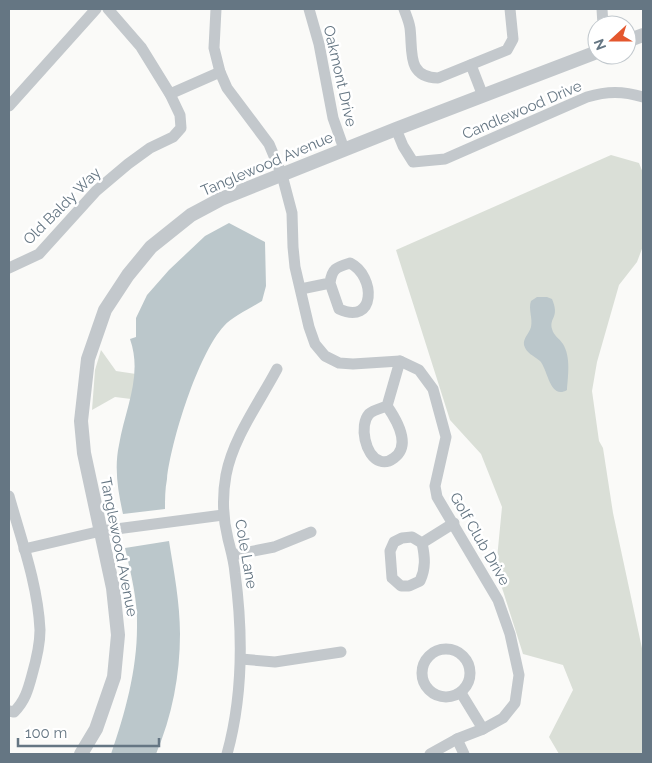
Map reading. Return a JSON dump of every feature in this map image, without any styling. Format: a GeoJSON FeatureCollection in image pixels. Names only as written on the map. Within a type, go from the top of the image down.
{"type":"FeatureCollection","features":[{"type":"Feature","properties":{"kind":"street"},"geometry":{"type":"LineString","coordinates":[[9,106],[96,9]]}},
{"type":"Feature","properties":{"kind":"street"},"geometry":{"type":"LineString","coordinates":[[108,9],[141,47],[170,94],[220,72]]}},
{"type":"Feature","properties":{"kind":"street"},"geometry":{"type":"LineString","coordinates":[[216,9],[214,48],[220,72],[227,88],[270,144],[282,175],[292,213],[293,247],[301,289],[309,327],[315,344],[325,356],[339,363],[400,361],[387,406],[369,414],[364,426],[366,441],[372,456],[381,461],[390,461],[398,456],[402,450],[401,434],[396,419],[387,406]]}},
{"type":"Feature","properties":{"kind":"street","name":"Oakmont Drive"},"geometry":{"type":"LineString","coordinates":[[309,9],[320,44],[333,118],[344,150]]}},
{"type":"Feature","properties":{"kind":"street"},"geometry":{"type":"LineString","coordinates":[[404,9],[410,26],[412,60],[418,72],[427,78],[438,78],[507,50],[513,39],[510,9]]}},
{"type":"Feature","properties":{"kind":"street","name":"Tanglewood Avenue"},"geometry":{"type":"LineString","coordinates":[[81,754],[96,730],[114,677],[118,636],[113,588],[84,453],[81,421],[88,359],[106,310],[128,275],[151,248],[191,215],[220,199],[587,56]]}},
{"type":"Feature","properties":{"kind":"street"},"geometry":{"type":"LineString","coordinates":[[471,65],[482,96]]}},
{"type":"Feature","properties":{"kind":"street","name":"Candlewood Drive"},"geometry":{"type":"LineString","coordinates":[[396,129],[403,146],[413,162],[445,159],[587,97],[603,92],[626,92],[643,97]]}},
{"type":"Feature","properties":{"kind":"street","name":"Old Baldy Way"},"geometry":{"type":"LineString","coordinates":[[9,268],[39,254],[96,192],[128,164],[150,148],[174,138],[181,128],[180,115],[170,94]]}},
{"type":"Feature","properties":{"kind":"street"},"geometry":{"type":"LineString","coordinates":[[301,289],[330,283]]}},
{"type":"Feature","properties":{"kind":"street","name":"Golf Club Drive"},"geometry":{"type":"LineString","coordinates":[[400,361],[419,370],[433,389],[446,437],[435,486],[437,497],[498,600],[510,634],[519,675],[515,703],[503,718],[483,729],[457,739],[430,754]]}},
{"type":"Feature","properties":{"kind":"street","name":"Cole Lane"},"geometry":{"type":"LineString","coordinates":[[227,754],[241,660],[239,609],[224,515],[223,496],[226,474],[235,448],[277,369]]}},
{"type":"Feature","properties":{"kind":"street"},"geometry":{"type":"LineString","coordinates":[[9,496],[37,600],[40,632],[29,688],[22,704],[11,712]]}},
{"type":"Feature","properties":{"kind":"street"},"geometry":{"type":"LineString","coordinates":[[24,549],[101,531],[224,515]]}},
{"type":"Feature","properties":{"kind":"street"},"geometry":{"type":"LineString","coordinates":[[422,542],[454,523]]}},
{"type":"Feature","properties":{"kind":"street"},"geometry":{"type":"LineString","coordinates":[[232,556],[274,547],[311,532]]}},
{"type":"Feature","properties":{"kind":"street"},"geometry":{"type":"LineString","coordinates":[[440,649],[456,651],[468,662],[471,670],[470,679],[467,687],[461,693],[447,698],[432,693],[426,688],[422,673],[423,665],[432,653],[440,649]]}},
{"type":"Feature","properties":{"kind":"street"},"geometry":{"type":"LineString","coordinates":[[241,660],[275,662],[341,652]]}},
{"type":"Feature","properties":{"kind":"street"},"geometry":{"type":"LineString","coordinates":[[461,693],[483,729]]}},
{"type":"Feature","properties":{"kind":"street"},"geometry":{"type":"LineString","coordinates":[[457,739],[464,754]]}},
{"type":"Feature","properties":{"kind":"shaded area"},"geometry":{"type":"Polygon","coordinates":[[[611,155],[639,163],[643,173],[643,246],[637,262],[619,285],[597,362],[592,391],[599,441],[603,448],[613,513],[643,653],[643,754],[559,754],[549,737],[573,690],[563,665],[523,654],[496,569],[502,507],[481,454],[450,420],[396,250],[611,155]]]}},
{"type":"Feature","properties":{"kind":"shaded area"},"geometry":{"type":"Polygon","coordinates":[[[229,223],[265,242],[266,286],[262,301],[227,323],[214,339],[205,356],[187,399],[174,443],[166,483],[165,509],[123,514],[118,489],[117,462],[134,379],[134,353],[130,339],[136,337],[136,318],[147,295],[169,270],[205,236],[229,223]]]}},
{"type":"Feature","properties":{"kind":"shaded area"},"geometry":{"type":"Polygon","coordinates":[[[537,297],[552,299],[555,314],[551,325],[552,329],[566,349],[568,367],[567,390],[561,392],[553,388],[543,365],[528,352],[524,345],[524,340],[531,327],[531,301],[537,297]]]}},
{"type":"Feature","properties":{"kind":"shaded area"},"geometry":{"type":"Polygon","coordinates":[[[101,350],[116,371],[136,374],[131,399],[115,397],[92,410],[95,370],[101,350]]]}},
{"type":"Feature","properties":{"kind":"shaded area"},"geometry":{"type":"Polygon","coordinates":[[[169,541],[180,622],[177,680],[171,710],[156,754],[111,754],[129,692],[135,659],[137,617],[132,578],[125,548],[169,541]]]}}]}
